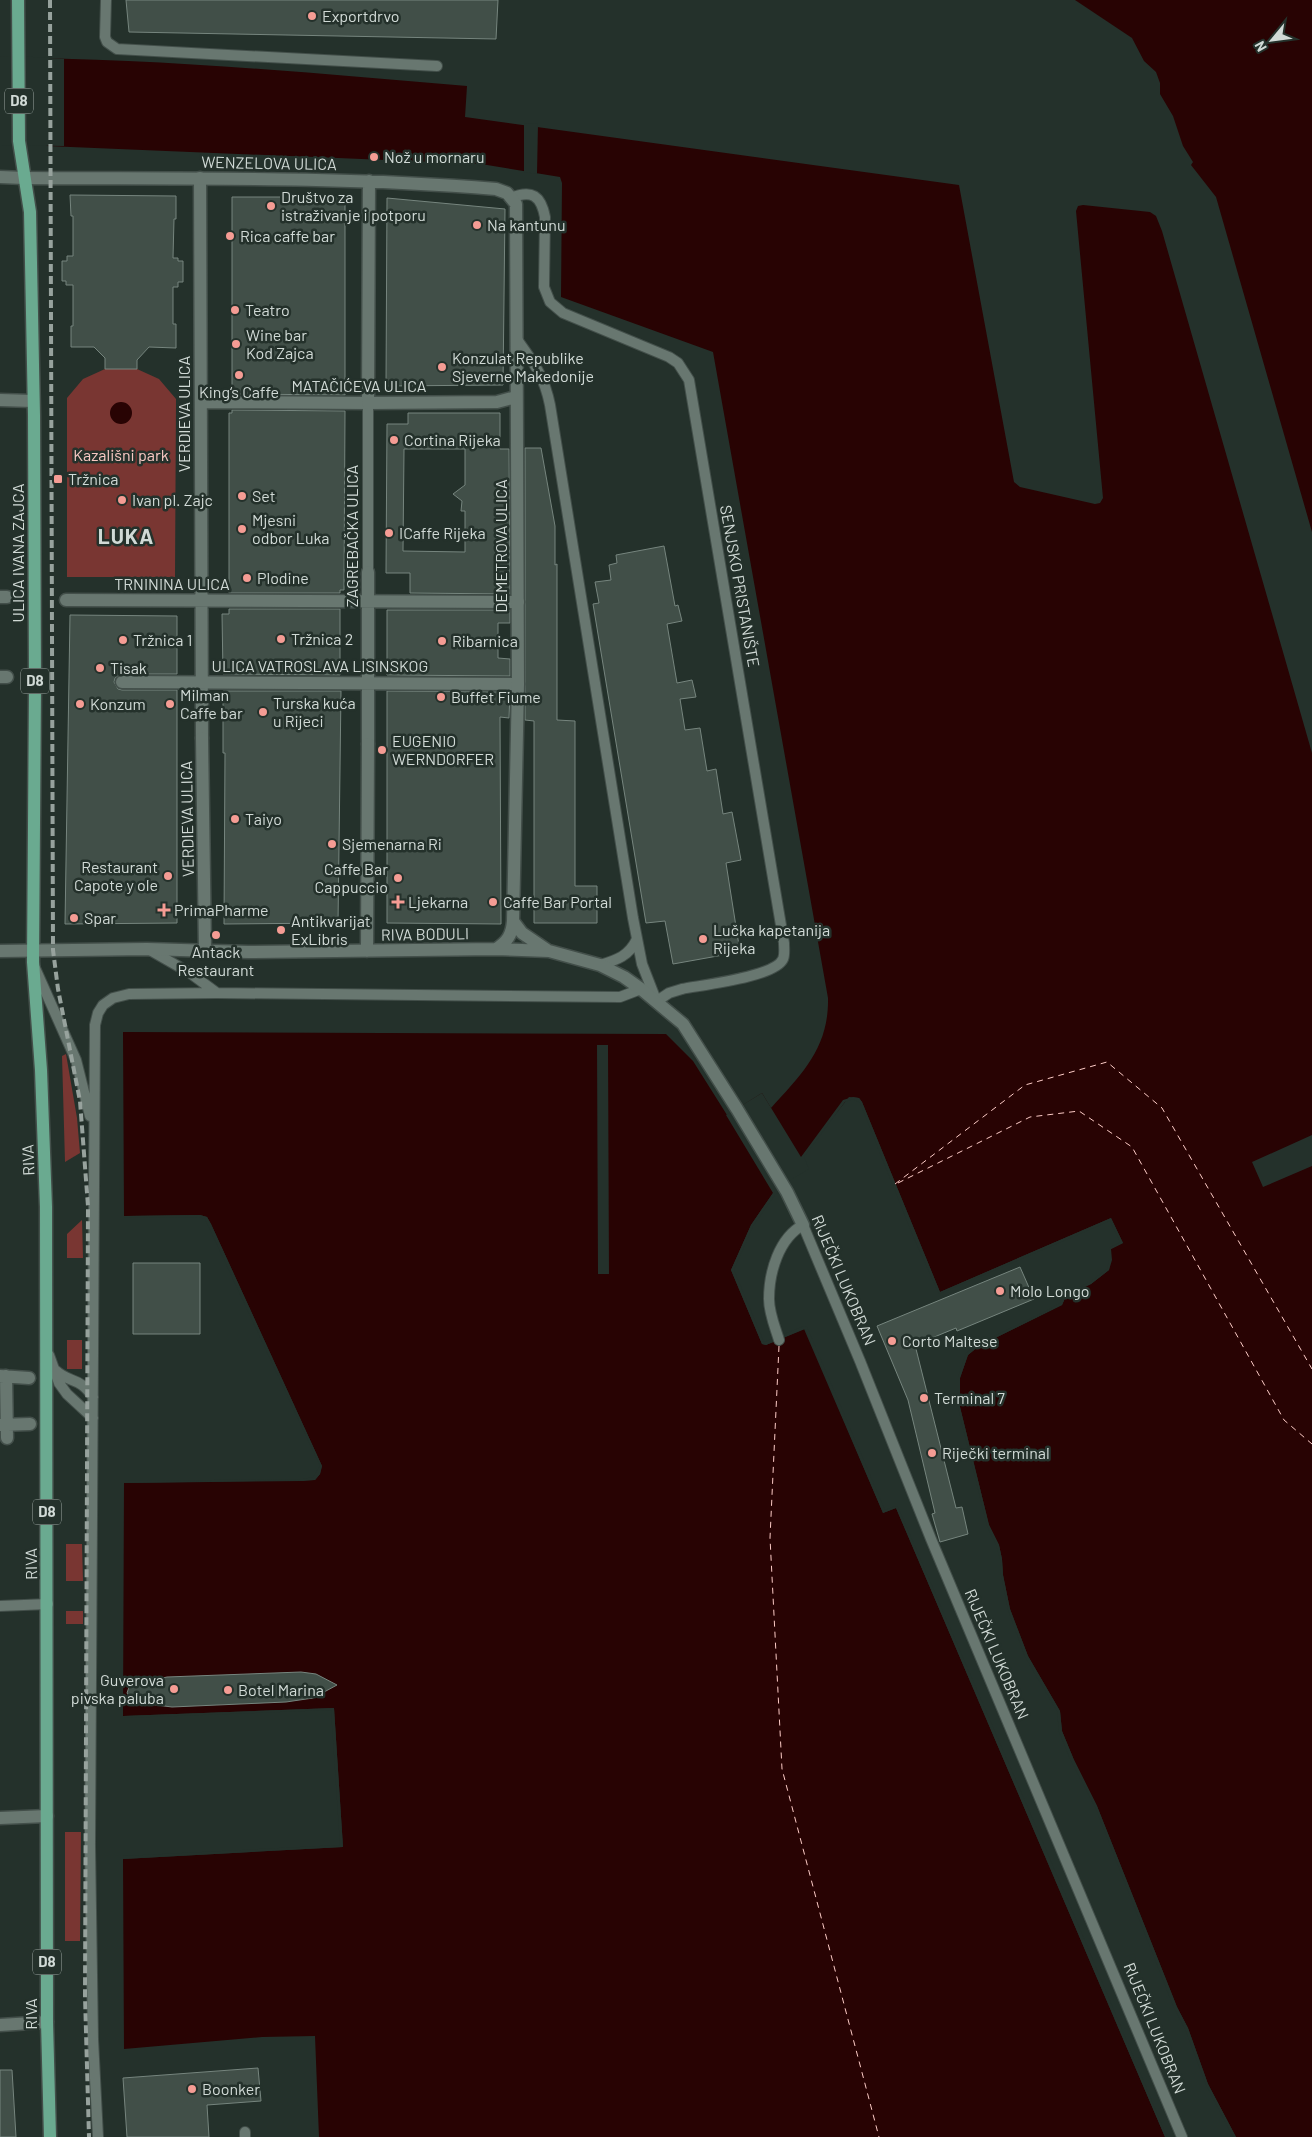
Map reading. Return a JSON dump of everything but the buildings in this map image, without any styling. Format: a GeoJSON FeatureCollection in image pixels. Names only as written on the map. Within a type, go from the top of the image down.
{"type":"FeatureCollection","features":[{"type":"Feature","properties":{"kind":"main road","name":"ULICA IVANA ZAJCA"},"geometry":{"type":"LineString","coordinates":[[18,0],[19,146],[30,212],[33,400],[35,696],[33,956]]}},
{"type":"Feature","properties":{"kind":"main road","name":"RIVA"},"geometry":{"type":"LineString","coordinates":[[33,956],[41,1070],[46,1207],[48,1604],[46,2022],[50,2137]]}},
{"type":"Feature","properties":{"kind":"street","name":"WENZELOVA ULICA"},"geometry":{"type":"LineString","coordinates":[[0,177],[200,178],[368,182],[496,189],[507,193],[511,198]]}},
{"type":"Feature","properties":{"kind":"street","name":"VERDIEVA ULICA"},"geometry":{"type":"LineString","coordinates":[[200,178],[202,738],[206,949]]}},
{"type":"Feature","properties":{"kind":"street","name":"ZAGREBAČKA ULICA"},"geometry":{"type":"LineString","coordinates":[[368,182],[368,403]]}},
{"type":"Feature","properties":{"kind":"street","name":"DEMETROVA ULICA"},"geometry":{"type":"LineString","coordinates":[[496,949],[508,938],[513,930],[518,684],[517,211],[516,204],[511,198]]}},
{"type":"Feature","properties":{"kind":"street","name":"MATAČIĆEVA ULICA"},"geometry":{"type":"LineString","coordinates":[[201,402],[497,402],[516,397]]}},
{"type":"Feature","properties":{"kind":"street"},"geometry":{"type":"LineString","coordinates":[[0,400],[33,400]]}},
{"type":"Feature","properties":{"kind":"street","name":"ZAGREBAČKA ULICA"},"geometry":{"type":"LineString","coordinates":[[367,952],[368,572]]}},
{"type":"Feature","properties":{"kind":"street","name":"TRNININA ULICA"},"geometry":{"type":"LineString","coordinates":[[66,600],[518,602]]}},
{"type":"Feature","properties":{"kind":"street","name":"ULICA VATROSLAVA LISINSKOG"},"geometry":{"type":"LineString","coordinates":[[122,682],[518,684]]}},
{"type":"Feature","properties":{"kind":"street","name":"RIVA BODULI"},"geometry":{"type":"LineString","coordinates":[[513,921],[522,933],[549,951]]}},
{"type":"Feature","properties":{"kind":"street","name":"RIVA BODULI"},"geometry":{"type":"LineString","coordinates":[[0,951],[33,956],[147,949],[206,949],[248,952],[496,949],[549,951],[600,965],[624,977],[657,1001],[683,1024],[737,1109]]}},
{"type":"Feature","properties":{"kind":"street","name":"RIJEČKI LUKOBRAN"},"geometry":{"type":"LineString","coordinates":[[737,1109],[783,1185],[803,1224]]}},
{"type":"Feature","properties":{"kind":"street"},"geometry":{"type":"LineString","coordinates":[[29,1378],[9,1375],[5,1429],[30,1424]]}},
{"type":"Feature","properties":{"kind":"street"},"geometry":{"type":"LineString","coordinates":[[0,1818],[47,1816]]}},
{"type":"Feature","properties":{"kind":"street"},"geometry":{"type":"LineString","coordinates":[[0,2025],[46,2022]]}},
{"type":"Feature","properties":{"kind":"lane"},"geometry":{"type":"LineString","coordinates":[[106,0],[105,37],[107,42],[117,49],[436,66]]}},
{"type":"Feature","properties":{"kind":"lane","name":"SENJSKO PRISTANIŠTE"},"geometry":{"type":"LineString","coordinates":[[511,198],[531,194],[538,198],[543,206],[545,217],[544,287],[550,302],[563,313],[678,362],[689,380],[784,944],[783,959],[776,967],[763,974],[682,989],[669,993],[657,1001]]}},
{"type":"Feature","properties":{"kind":"lane"},"geometry":{"type":"LineString","coordinates":[[516,338],[538,368],[546,387],[550,405],[637,939],[642,964],[657,1001]]}},
{"type":"Feature","properties":{"kind":"lane","name":"ZAGREBAČKA ULICA"},"geometry":{"type":"LineString","coordinates":[[368,403],[368,572]]}},
{"type":"Feature","properties":{"kind":"lane"},"geometry":{"type":"LineString","coordinates":[[600,965],[625,956],[632,950],[637,939]]}},
{"type":"Feature","properties":{"kind":"lane"},"geometry":{"type":"LineString","coordinates":[[147,949],[190,973],[217,993]]}},
{"type":"Feature","properties":{"kind":"lane"},"geometry":{"type":"LineString","coordinates":[[33,956],[76,1060],[89,1108],[94,1139]]}},
{"type":"Feature","properties":{"kind":"lane"},"geometry":{"type":"LineString","coordinates":[[98,2137],[93,2039],[90,1726],[95,1025],[103,1005],[113,998],[129,994],[217,993],[620,997],[641,989]]}},
{"type":"Feature","properties":{"kind":"lane"},"geometry":{"type":"LineString","coordinates":[[779,1340],[770,1304],[771,1281],[776,1259],[787,1239],[795,1229],[803,1224]]}},
{"type":"Feature","properties":{"kind":"lane","name":"RIJEČKI LUKOBRAN"},"geometry":{"type":"LineString","coordinates":[[803,1224],[931,1539],[1182,2137]]}},
{"type":"Feature","properties":{"kind":"lane"},"geometry":{"type":"LineString","coordinates":[[46,1343],[59,1383],[67,1394],[93,1418]]}},
{"type":"Feature","properties":{"kind":"lane"},"geometry":{"type":"LineString","coordinates":[[53,1368],[63,1376],[82,1384],[93,1397]]}},
{"type":"Feature","properties":{"kind":"lane"},"geometry":{"type":"LineString","coordinates":[[0,1606],[48,1604]]}},
{"type":"Feature","properties":{"kind":"green space","name":"Kazališni park"},"geometry":{"type":"Polygon","coordinates":[[[105,369],[137,369],[159,379],[176,399],[175,577],[67,577],[67,398],[83,379],[105,369]]]}},
{"type":"Feature","properties":{"kind":"green space"},"geometry":{"type":"Polygon","coordinates":[[[66,1054],[77,1118],[80,1153],[65,1162],[62,1056],[66,1054]]]}},
{"type":"Feature","properties":{"kind":"green space"},"geometry":{"type":"Polygon","coordinates":[[[82,1220],[83,1258],[67,1258],[67,1234],[82,1220]]]}},
{"type":"Feature","properties":{"kind":"green space"},"geometry":{"type":"Polygon","coordinates":[[[67,1340],[82,1340],[82,1369],[67,1369],[67,1340]]]}},
{"type":"Feature","properties":{"kind":"green space"},"geometry":{"type":"Polygon","coordinates":[[[66,1544],[82,1544],[83,1581],[66,1581],[66,1544]]]}},
{"type":"Feature","properties":{"kind":"green space"},"geometry":{"type":"Polygon","coordinates":[[[66,1611],[83,1611],[83,1624],[66,1624],[66,1611]]]}},
{"type":"Feature","properties":{"kind":"green space"},"geometry":{"type":"Polygon","coordinates":[[[65,1832],[81,1832],[80,1941],[65,1941],[65,1832]]]}},
{"type":"Feature","properties":{"kind":"shaded area"},"geometry":{"type":"Polygon","coordinates":[[[1075,0],[1312,0],[1312,532],[1216,197],[1191,165],[1193,162],[1183,146],[1173,116],[1160,94],[1160,83],[1156,72],[1144,61],[1132,38],[1075,0]]]}},
{"type":"Feature","properties":{"kind":"shaded area"},"geometry":{"type":"Polygon","coordinates":[[[0,58],[175,63],[467,86],[465,117],[959,185],[1014,482],[1020,487],[1095,504],[1100,503],[1103,498],[1076,211],[1078,206],[1083,205],[1150,212],[1156,216],[1162,231],[1312,753],[1312,1135],[1252,1162],[1263,1187],[1312,1166],[1312,2137],[1236,2137],[1208,2084],[1188,2028],[1177,2007],[1097,1806],[1062,1731],[1060,1711],[1028,1656],[1010,1609],[999,1545],[989,1525],[960,1407],[960,1378],[968,1355],[979,1346],[1062,1305],[1066,1296],[1091,1284],[1109,1270],[1111,1249],[1123,1243],[1111,1218],[940,1292],[862,1102],[859,1098],[849,1097],[773,1193],[751,1225],[731,1270],[762,1344],[766,1345],[804,1329],[883,1513],[896,1508],[1165,2137],[319,2137],[315,2036],[262,2037],[124,2049],[123,1859],[343,1847],[334,1708],[123,1716],[124,1483],[304,1481],[315,1480],[320,1474],[322,1466],[207,1217],[200,1215],[124,1216],[123,1032],[666,1034],[693,1061],[727,1115],[762,1093],[771,1108],[794,1083],[819,1045],[824,1031],[828,998],[713,352],[561,297],[562,183],[560,177],[481,164],[47,146],[0,58]]]}},
{"type":"Feature","properties":{"kind":"shaded area"},"geometry":{"type":"Polygon","coordinates":[[[121,402],[129,405],[132,413],[129,421],[121,424],[113,421],[110,413],[113,405],[121,402]]]}},
{"type":"Feature","properties":{"kind":"pier"},"geometry":{"type":"Polygon","coordinates":[[[18,56],[64,59],[64,146],[0,145],[0,57],[18,56]]]}},
{"type":"Feature","properties":{"kind":"pier"},"geometry":{"type":"Polygon","coordinates":[[[524,123],[538,124],[537,174],[524,172],[524,123]]]}},
{"type":"Feature","properties":{"kind":"pier"},"geometry":{"type":"Polygon","coordinates":[[[597,1045],[608,1045],[609,1274],[598,1274],[597,1045]]]}},
{"type":"Feature","properties":{"kind":"pier"},"geometry":{"type":"Polygon","coordinates":[[[762,1093],[801,1157],[843,1100],[853,1097],[859,1098],[940,1292],[1111,1218],[1123,1243],[1111,1249],[1112,1260],[1109,1270],[1091,1284],[1066,1296],[1062,1305],[979,1346],[968,1355],[960,1378],[960,1407],[989,1525],[999,1545],[1010,1609],[1028,1656],[1060,1711],[1062,1731],[1097,1806],[1177,2007],[1188,2028],[1208,2084],[1236,2137],[1233,2137],[1206,2085],[1095,1807],[1071,1761],[1059,1732],[1057,1711],[1025,1657],[1008,1610],[1000,1559],[987,1526],[958,1408],[958,1377],[966,1353],[978,1344],[1060,1303],[1064,1294],[1090,1282],[1107,1269],[1109,1248],[1120,1242],[1110,1221],[939,1294],[913,1236],[860,1103],[853,1099],[845,1102],[804,1157],[809,1169],[792,1179],[775,1195],[753,1226],[734,1270],[764,1342],[804,1326],[807,1327],[885,1510],[895,1506],[898,1507],[1072,1910],[1167,2137],[1165,2137],[896,1508],[883,1513],[805,1329],[766,1345],[762,1344],[731,1270],[751,1225],[773,1193],[726,1115],[762,1093]]]}},
{"type":"Feature","properties":{"kind":"pier"},"geometry":{"type":"Polygon","coordinates":[[[200,1215],[207,1217],[211,1224],[322,1466],[320,1474],[315,1480],[124,1483],[124,1481],[303,1479],[313,1477],[320,1466],[205,1219],[199,1217],[124,1218],[124,1216],[200,1215]]]}},
{"type":"Feature","properties":{"kind":"pier"},"geometry":{"type":"Polygon","coordinates":[[[334,1708],[343,1847],[123,1859],[123,1856],[340,1845],[331,1710],[124,1718],[123,1716],[334,1708]]]}},
{"type":"Feature","properties":{"kind":"ferry route"},"geometry":{"type":"LineString","coordinates":[[895,1184],[1025,1085],[1107,1062],[1162,1108],[1312,1369]]}},
{"type":"Feature","properties":{"kind":"ferry route"},"geometry":{"type":"LineString","coordinates":[[898,1183],[1030,1117],[1079,1111],[1132,1147],[1284,1420],[1312,1444]]}},
{"type":"Feature","properties":{"kind":"ferry route"},"geometry":{"type":"LineString","coordinates":[[779,1346],[770,1538],[782,1769],[879,2137]]}},
{"type":"Feature","properties":{"kind":"railway"},"geometry":{"type":"LineString","coordinates":[[50,0],[53,950],[58,989],[80,1101],[88,1206],[85,1996],[89,2137]]}},
{"type":"Feature","properties":{"kind":"place","name":"Exportdrvo"},"geometry":{"type":"Point","coordinates":[312,16]}},
{"type":"Feature","properties":{"kind":"place","name":"Nož u mornaru"},"geometry":{"type":"Point","coordinates":[374,157]}},
{"type":"Feature","properties":{"kind":"place","name":"Društvo za istraživanje i potporu"},"geometry":{"type":"Point","coordinates":[271,206]}},
{"type":"Feature","properties":{"kind":"place","name":"Na kantunu"},"geometry":{"type":"Point","coordinates":[477,225]}},
{"type":"Feature","properties":{"kind":"place","name":"Rica caffe bar"},"geometry":{"type":"Point","coordinates":[230,236]}},
{"type":"Feature","properties":{"kind":"place","name":"Teatro"},"geometry":{"type":"Point","coordinates":[235,310]}},
{"type":"Feature","properties":{"kind":"place","name":"Wine bar Kod Zajca"},"geometry":{"type":"Point","coordinates":[236,344]}},
{"type":"Feature","properties":{"kind":"place","name":"Konzulat Republike Sjeverne Makedonije"},"geometry":{"type":"Point","coordinates":[442,367]}},
{"type":"Feature","properties":{"kind":"place","name":"King‘s Caffe"},"geometry":{"type":"Point","coordinates":[239,375]}},
{"type":"Feature","properties":{"kind":"place","name":"Cortina Rijeka"},"geometry":{"type":"Point","coordinates":[394,440]}},
{"type":"Feature","properties":{"kind":"place","name":"Tržnica"},"geometry":{"type":"Point","coordinates":[58,479]}},
{"type":"Feature","properties":{"kind":"place","name":"Set"},"geometry":{"type":"Point","coordinates":[242,496]}},
{"type":"Feature","properties":{"kind":"place","name":"Ivan pl. Zajc"},"geometry":{"type":"Point","coordinates":[122,500]}},
{"type":"Feature","properties":{"kind":"place","name":"Mjesni odbor Luka"},"geometry":{"type":"Point","coordinates":[242,529]}},
{"type":"Feature","properties":{"kind":"place","name":"ICaffe Rijeka"},"geometry":{"type":"Point","coordinates":[389,533]}},
{"type":"Feature","properties":{"kind":"place","name":"Plodine"},"geometry":{"type":"Point","coordinates":[247,578]}},
{"type":"Feature","properties":{"kind":"place","name":"Tržnica 2"},"geometry":{"type":"Point","coordinates":[281,639]}},
{"type":"Feature","properties":{"kind":"place","name":"Tržnica 1"},"geometry":{"type":"Point","coordinates":[123,640]}},
{"type":"Feature","properties":{"kind":"place","name":"Ribarnica"},"geometry":{"type":"Point","coordinates":[442,641]}},
{"type":"Feature","properties":{"kind":"place","name":"Tisak"},"geometry":{"type":"Point","coordinates":[100,668]}},
{"type":"Feature","properties":{"kind":"place","name":"Buffet Fiume"},"geometry":{"type":"Point","coordinates":[441,697]}},
{"type":"Feature","properties":{"kind":"place","name":"Konzum"},"geometry":{"type":"Point","coordinates":[80,704]}},
{"type":"Feature","properties":{"kind":"place","name":"Milman Caffe bar"},"geometry":{"type":"Point","coordinates":[170,704]}},
{"type":"Feature","properties":{"kind":"place","name":"Turska kuća u Rijeci"},"geometry":{"type":"Point","coordinates":[263,712]}},
{"type":"Feature","properties":{"kind":"place","name":"EUGENIO WERNDORFER"},"geometry":{"type":"Point","coordinates":[382,750]}},
{"type":"Feature","properties":{"kind":"place","name":"Taiyo"},"geometry":{"type":"Point","coordinates":[235,819]}},
{"type":"Feature","properties":{"kind":"place","name":"Sjemenarna Ri"},"geometry":{"type":"Point","coordinates":[332,844]}},
{"type":"Feature","properties":{"kind":"place","name":"Restaurant Capote y ole"},"geometry":{"type":"Point","coordinates":[168,876]}},
{"type":"Feature","properties":{"kind":"place","name":"Caffe Bar Cappuccio"},"geometry":{"type":"Point","coordinates":[398,878]}},
{"type":"Feature","properties":{"kind":"place","name":"Ljekarna"},"geometry":{"type":"Point","coordinates":[398,902]}},
{"type":"Feature","properties":{"kind":"place","name":"Caffe Bar Portal"},"geometry":{"type":"Point","coordinates":[493,902]}},
{"type":"Feature","properties":{"kind":"place","name":"PrimaPharme"},"geometry":{"type":"Point","coordinates":[164,910]}},
{"type":"Feature","properties":{"kind":"place","name":"Spar"},"geometry":{"type":"Point","coordinates":[74,918]}},
{"type":"Feature","properties":{"kind":"place","name":"Antikvarijat ExLibris"},"geometry":{"type":"Point","coordinates":[281,930]}},
{"type":"Feature","properties":{"kind":"place","name":"Antack Restaurant"},"geometry":{"type":"Point","coordinates":[216,935]}},
{"type":"Feature","properties":{"kind":"place","name":"Lučka kapetanija Rijeka"},"geometry":{"type":"Point","coordinates":[703,939]}},
{"type":"Feature","properties":{"kind":"place","name":"Molo Longo"},"geometry":{"type":"Point","coordinates":[1000,1291]}},
{"type":"Feature","properties":{"kind":"place","name":"Corto Maltese"},"geometry":{"type":"Point","coordinates":[892,1341]}},
{"type":"Feature","properties":{"kind":"place","name":"Terminal 7"},"geometry":{"type":"Point","coordinates":[924,1398]}},
{"type":"Feature","properties":{"kind":"place","name":"Riječki terminal"},"geometry":{"type":"Point","coordinates":[932,1453]}},
{"type":"Feature","properties":{"kind":"place","name":"Guverova pivska paluba"},"geometry":{"type":"Point","coordinates":[174,1689]}},
{"type":"Feature","properties":{"kind":"place","name":"Botel Marina"},"geometry":{"type":"Point","coordinates":[228,1690]}},
{"type":"Feature","properties":{"kind":"place","name":"Boonker"},"geometry":{"type":"Point","coordinates":[192,2089]}},
{"type":"Feature","properties":{"kind":"district","name":"LUKA"},"geometry":{"type":"Point","coordinates":[126,537]}}]}
